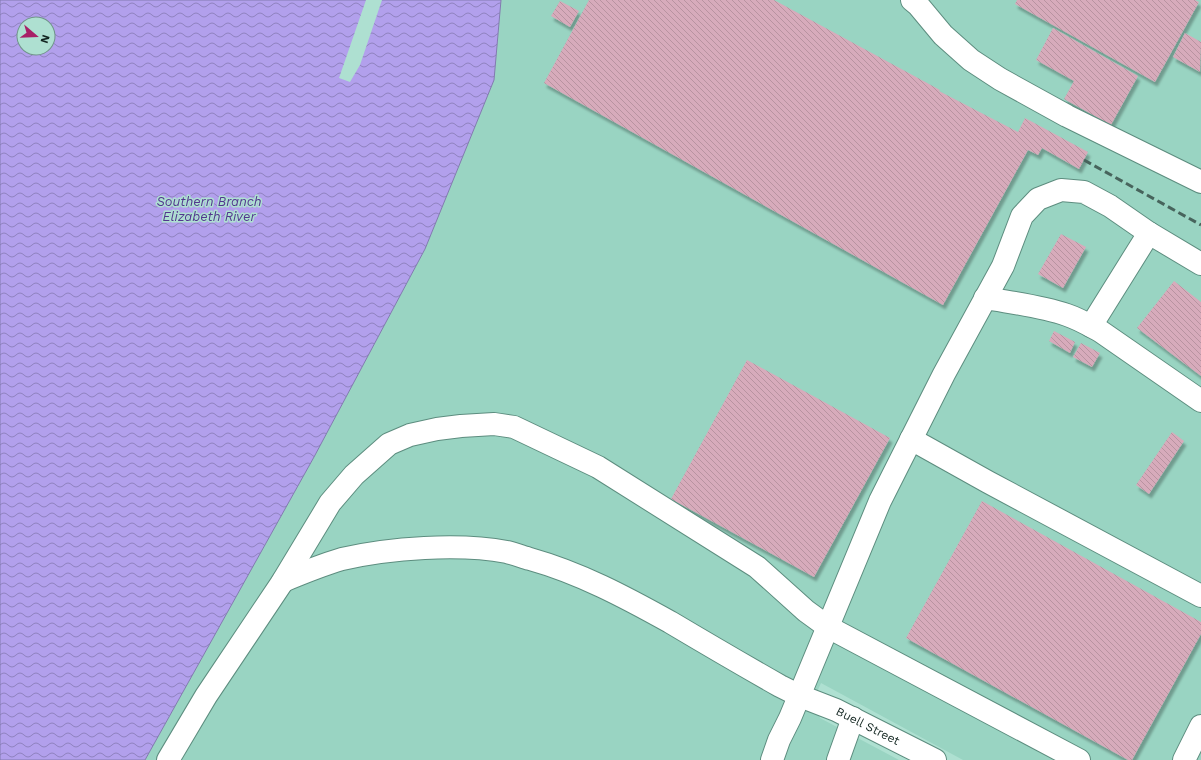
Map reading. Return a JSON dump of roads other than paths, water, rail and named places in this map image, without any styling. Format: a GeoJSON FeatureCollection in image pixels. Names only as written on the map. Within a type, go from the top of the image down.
{"type":"FeatureCollection","features":[{"type":"Feature","properties":{"kind":"street"},"geometry":{"type":"LineString","coordinates":[[917,2],[943,35],[971,60],[1000,79],[1067,116],[1201,182]]}},
{"type":"Feature","properties":{"kind":"street"},"geometry":{"type":"LineString","coordinates":[[772,760],[779,740],[800,696],[880,501],[944,374],[1003,266],[1022,216],[1038,199],[1060,190],[1084,192],[1110,206],[1149,233],[1201,264]]}},
{"type":"Feature","properties":{"kind":"street"},"geometry":{"type":"LineString","coordinates":[[1091,326],[1149,233]]}},
{"type":"Feature","properties":{"kind":"street"},"geometry":{"type":"LineString","coordinates":[[985,298],[1038,307],[1065,314],[1091,326],[1201,401]]}},
{"type":"Feature","properties":{"kind":"street"},"geometry":{"type":"LineString","coordinates":[[168,760],[206,696],[283,581],[330,503],[354,475],[389,444],[410,435],[437,429],[494,424],[514,427],[598,467],[757,567],[806,611],[828,626],[1079,760]]}},
{"type":"Feature","properties":{"kind":"street"},"geometry":{"type":"LineString","coordinates":[[911,440],[1201,596]]}},
{"type":"Feature","properties":{"kind":"street","name":"Buell Street"},"geometry":{"type":"LineString","coordinates":[[283,581],[342,559],[380,552],[426,548],[461,548],[507,552],[548,564],[581,576],[630,600],[780,686],[853,718],[935,760]]}},
{"type":"Feature","properties":{"kind":"street"},"geometry":{"type":"LineString","coordinates":[[838,760],[853,718]]}},
{"type":"Feature","properties":{"kind":"street"},"geometry":{"type":"LineString","coordinates":[[1184,760],[1201,726]]}},
{"type":"Feature","properties":{"kind":"water","name":"Southern Branch Elizabeth River"},"geometry":{"type":"Polygon","coordinates":[[[0,0],[501,0],[494,80],[425,249],[314,457],[145,760],[0,760],[0,0]]]}},
{"type":"Feature","properties":{"kind":"railway"},"geometry":{"type":"LineString","coordinates":[[1084,160],[1201,225]]}}]}
